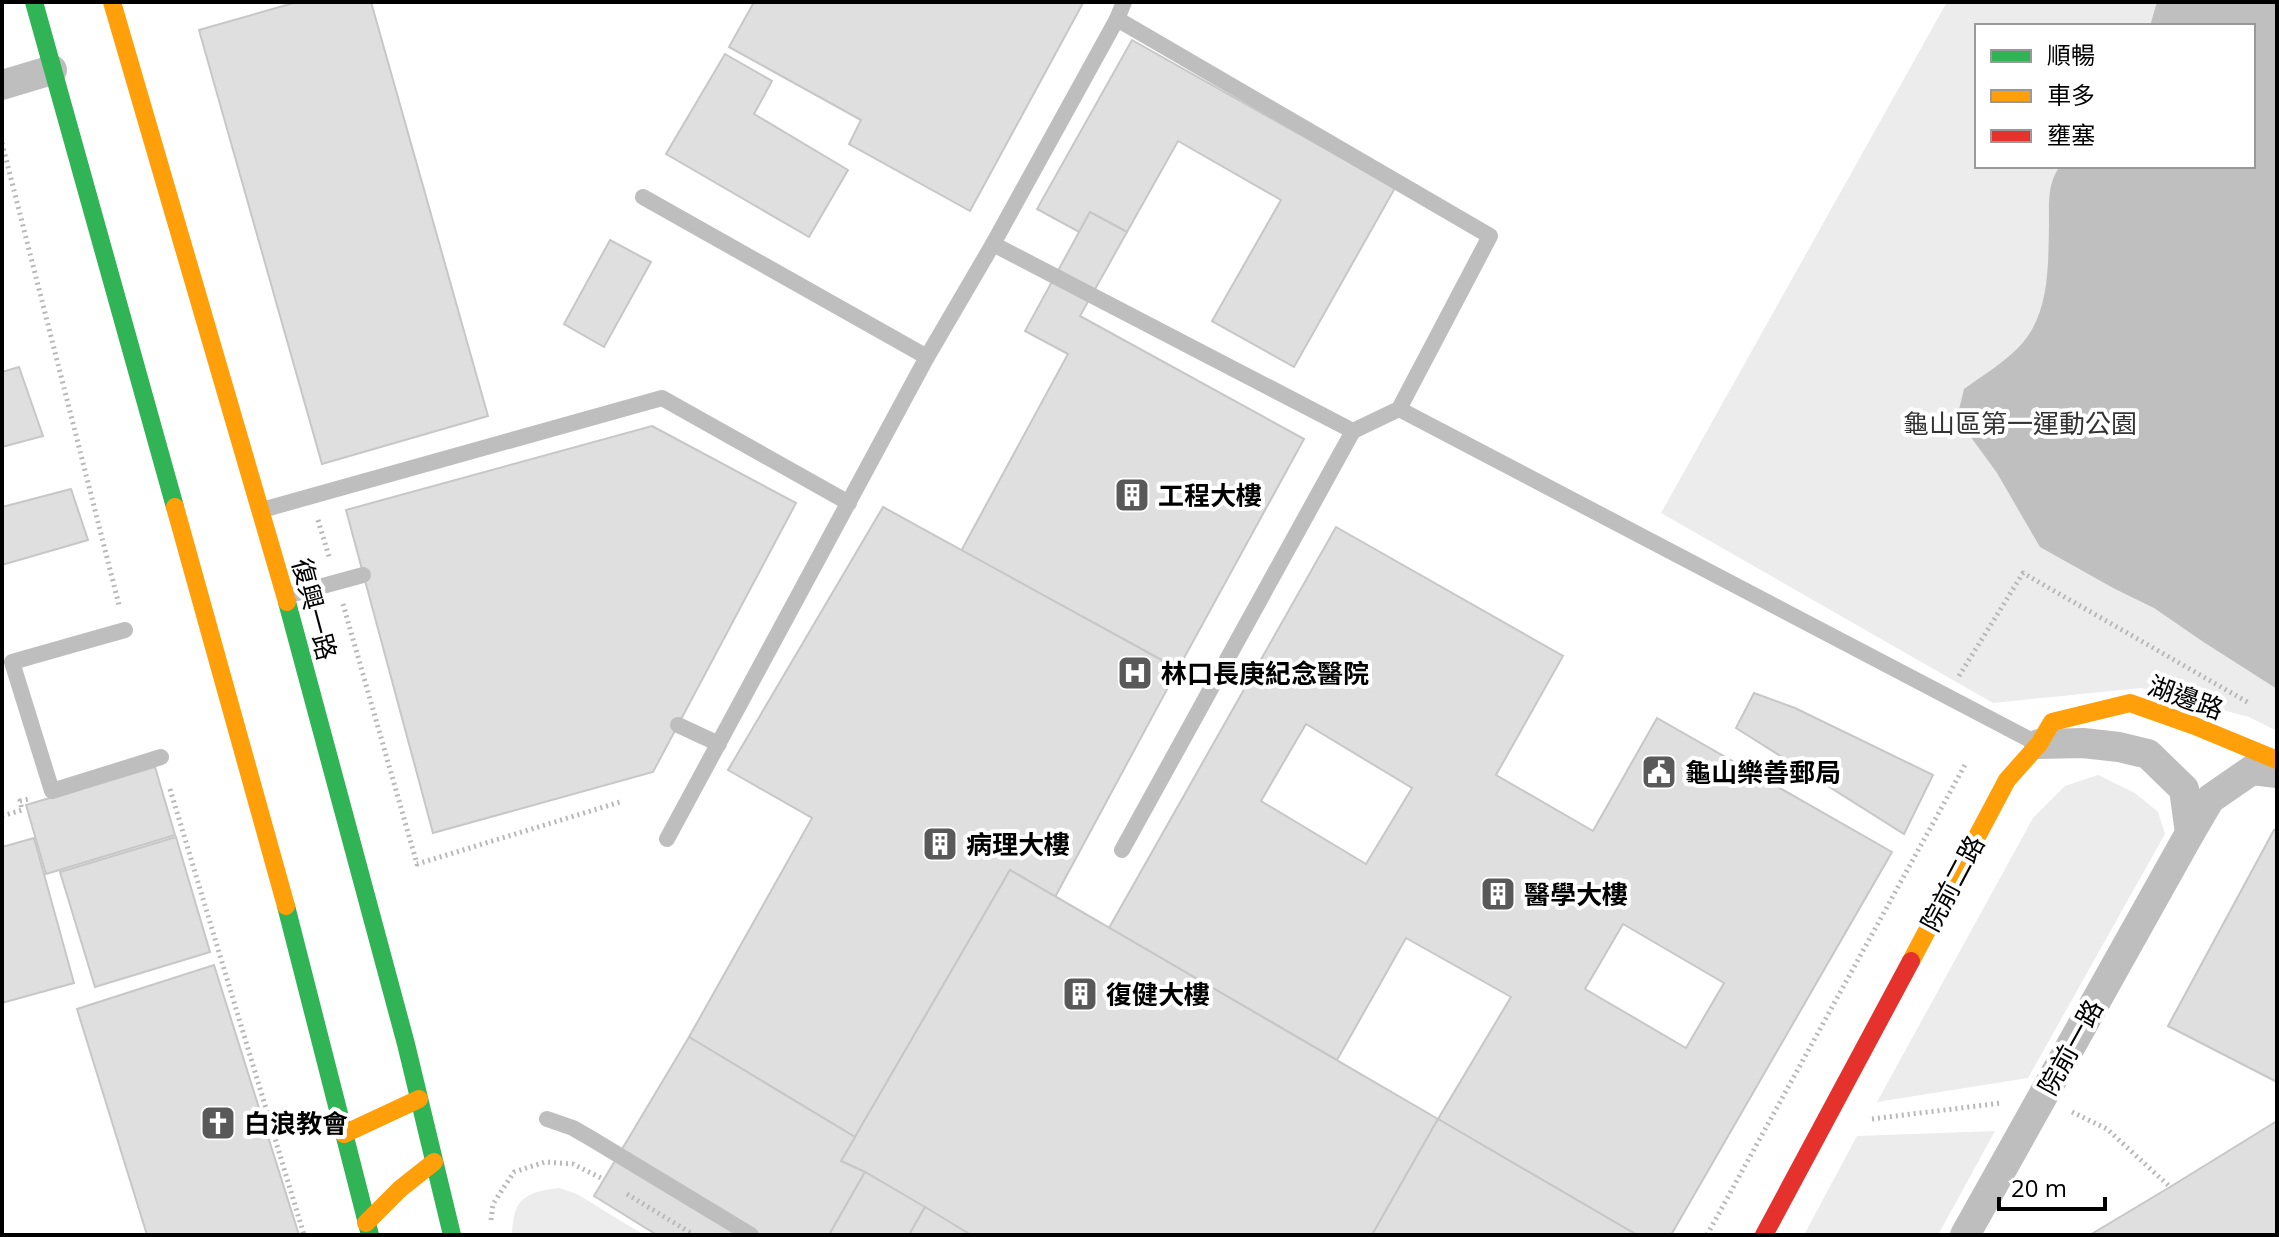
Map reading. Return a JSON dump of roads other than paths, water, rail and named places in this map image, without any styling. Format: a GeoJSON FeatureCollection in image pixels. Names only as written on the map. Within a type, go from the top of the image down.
{"type":"FeatureCollection","features":[{"type":"Feature","properties":{"kind":"main road"},"geometry":{"type":"LineString","coordinates":[[34,2],[298,949],[368,1229]]}},
{"type":"Feature","properties":{"kind":"main road","name":"復興一路"},"geometry":{"type":"LineString","coordinates":[[112,2],[285,596],[397,1009],[452,1235]]}},
{"type":"Feature","properties":{"kind":"main road","name":"湖邊路"},"geometry":{"type":"LineString","coordinates":[[2039,744],[2052,722],[2130,703],[2277,760]]}},
{"type":"Feature","properties":{"kind":"main road","name":"院前二路"},"geometry":{"type":"LineString","coordinates":[[1764,1235],[2007,780],[2039,744]]}},
{"type":"Feature","properties":{"kind":"main road"},"geometry":{"type":"LineString","coordinates":[[344,1134],[419,1099]]}},
{"type":"Feature","properties":{"kind":"main road"},"geometry":{"type":"LineString","coordinates":[[368,1229],[400,1189],[434,1162]]}},
{"type":"Feature","properties":{"kind":"street"},"geometry":{"type":"LineString","coordinates":[[2,85],[52,70]]}},
{"type":"Feature","properties":{"kind":"street"},"geometry":{"type":"LineString","coordinates":[[2039,744],[2083,743],[2148,754],[2184,789],[2183,846]]}},
{"type":"Feature","properties":{"kind":"street","name":"院前一路"},"geometry":{"type":"LineString","coordinates":[[1965,1235],[2210,799],[2252,770],[2277,773]]}},
{"type":"Feature","properties":{"kind":"lane"},"geometry":{"type":"LineString","coordinates":[[667,839],[927,357],[993,244],[1124,2]]}},
{"type":"Feature","properties":{"kind":"lane"},"geometry":{"type":"LineString","coordinates":[[1117,19],[1490,236],[1399,409],[1353,431],[1122,850]]}},
{"type":"Feature","properties":{"kind":"lane"},"geometry":{"type":"LineString","coordinates":[[643,197],[927,357]]}},
{"type":"Feature","properties":{"kind":"lane"},"geometry":{"type":"LineString","coordinates":[[993,244],[1353,431]]}},
{"type":"Feature","properties":{"kind":"lane"},"geometry":{"type":"LineString","coordinates":[[260,511],[662,398],[849,503]]}},
{"type":"Feature","properties":{"kind":"lane"},"geometry":{"type":"LineString","coordinates":[[1399,409],[2039,744]]}},
{"type":"Feature","properties":{"kind":"lane"},"geometry":{"type":"LineString","coordinates":[[285,596],[363,575]]}},
{"type":"Feature","properties":{"kind":"lane"},"geometry":{"type":"LineString","coordinates":[[125,630],[12,662],[52,791],[161,757]]}},
{"type":"Feature","properties":{"kind":"lane"},"geometry":{"type":"LineString","coordinates":[[678,725],[719,744]]}},
{"type":"Feature","properties":{"kind":"lane"},"geometry":{"type":"LineString","coordinates":[[547,1119],[583,1134],[751,1235]]}},
{"type":"Feature","properties":{"kind":"place","name":"工程大樓"},"geometry":{"type":"Point","coordinates":[1132,495]}},
{"type":"Feature","properties":{"kind":"place","name":"林口長庚紀念醫院"},"geometry":{"type":"Point","coordinates":[1135,673]}},
{"type":"Feature","properties":{"kind":"place","name":"龜山樂善郵局"},"geometry":{"type":"Point","coordinates":[1659,772]}},
{"type":"Feature","properties":{"kind":"place","name":"病理大樓"},"geometry":{"type":"Point","coordinates":[940,844]}},
{"type":"Feature","properties":{"kind":"place","name":"醫學大樓"},"geometry":{"type":"Point","coordinates":[1498,894]}},
{"type":"Feature","properties":{"kind":"place","name":"復健大樓"},"geometry":{"type":"Point","coordinates":[1080,994]}},
{"type":"Feature","properties":{"kind":"place","name":"白浪教會"},"geometry":{"type":"Point","coordinates":[218,1123]}},
{"type":"Feature","properties":{"kind":"park label","name":"龜山區第一運動公園"},"geometry":{"type":"Point","coordinates":[2020,423]}}]}
